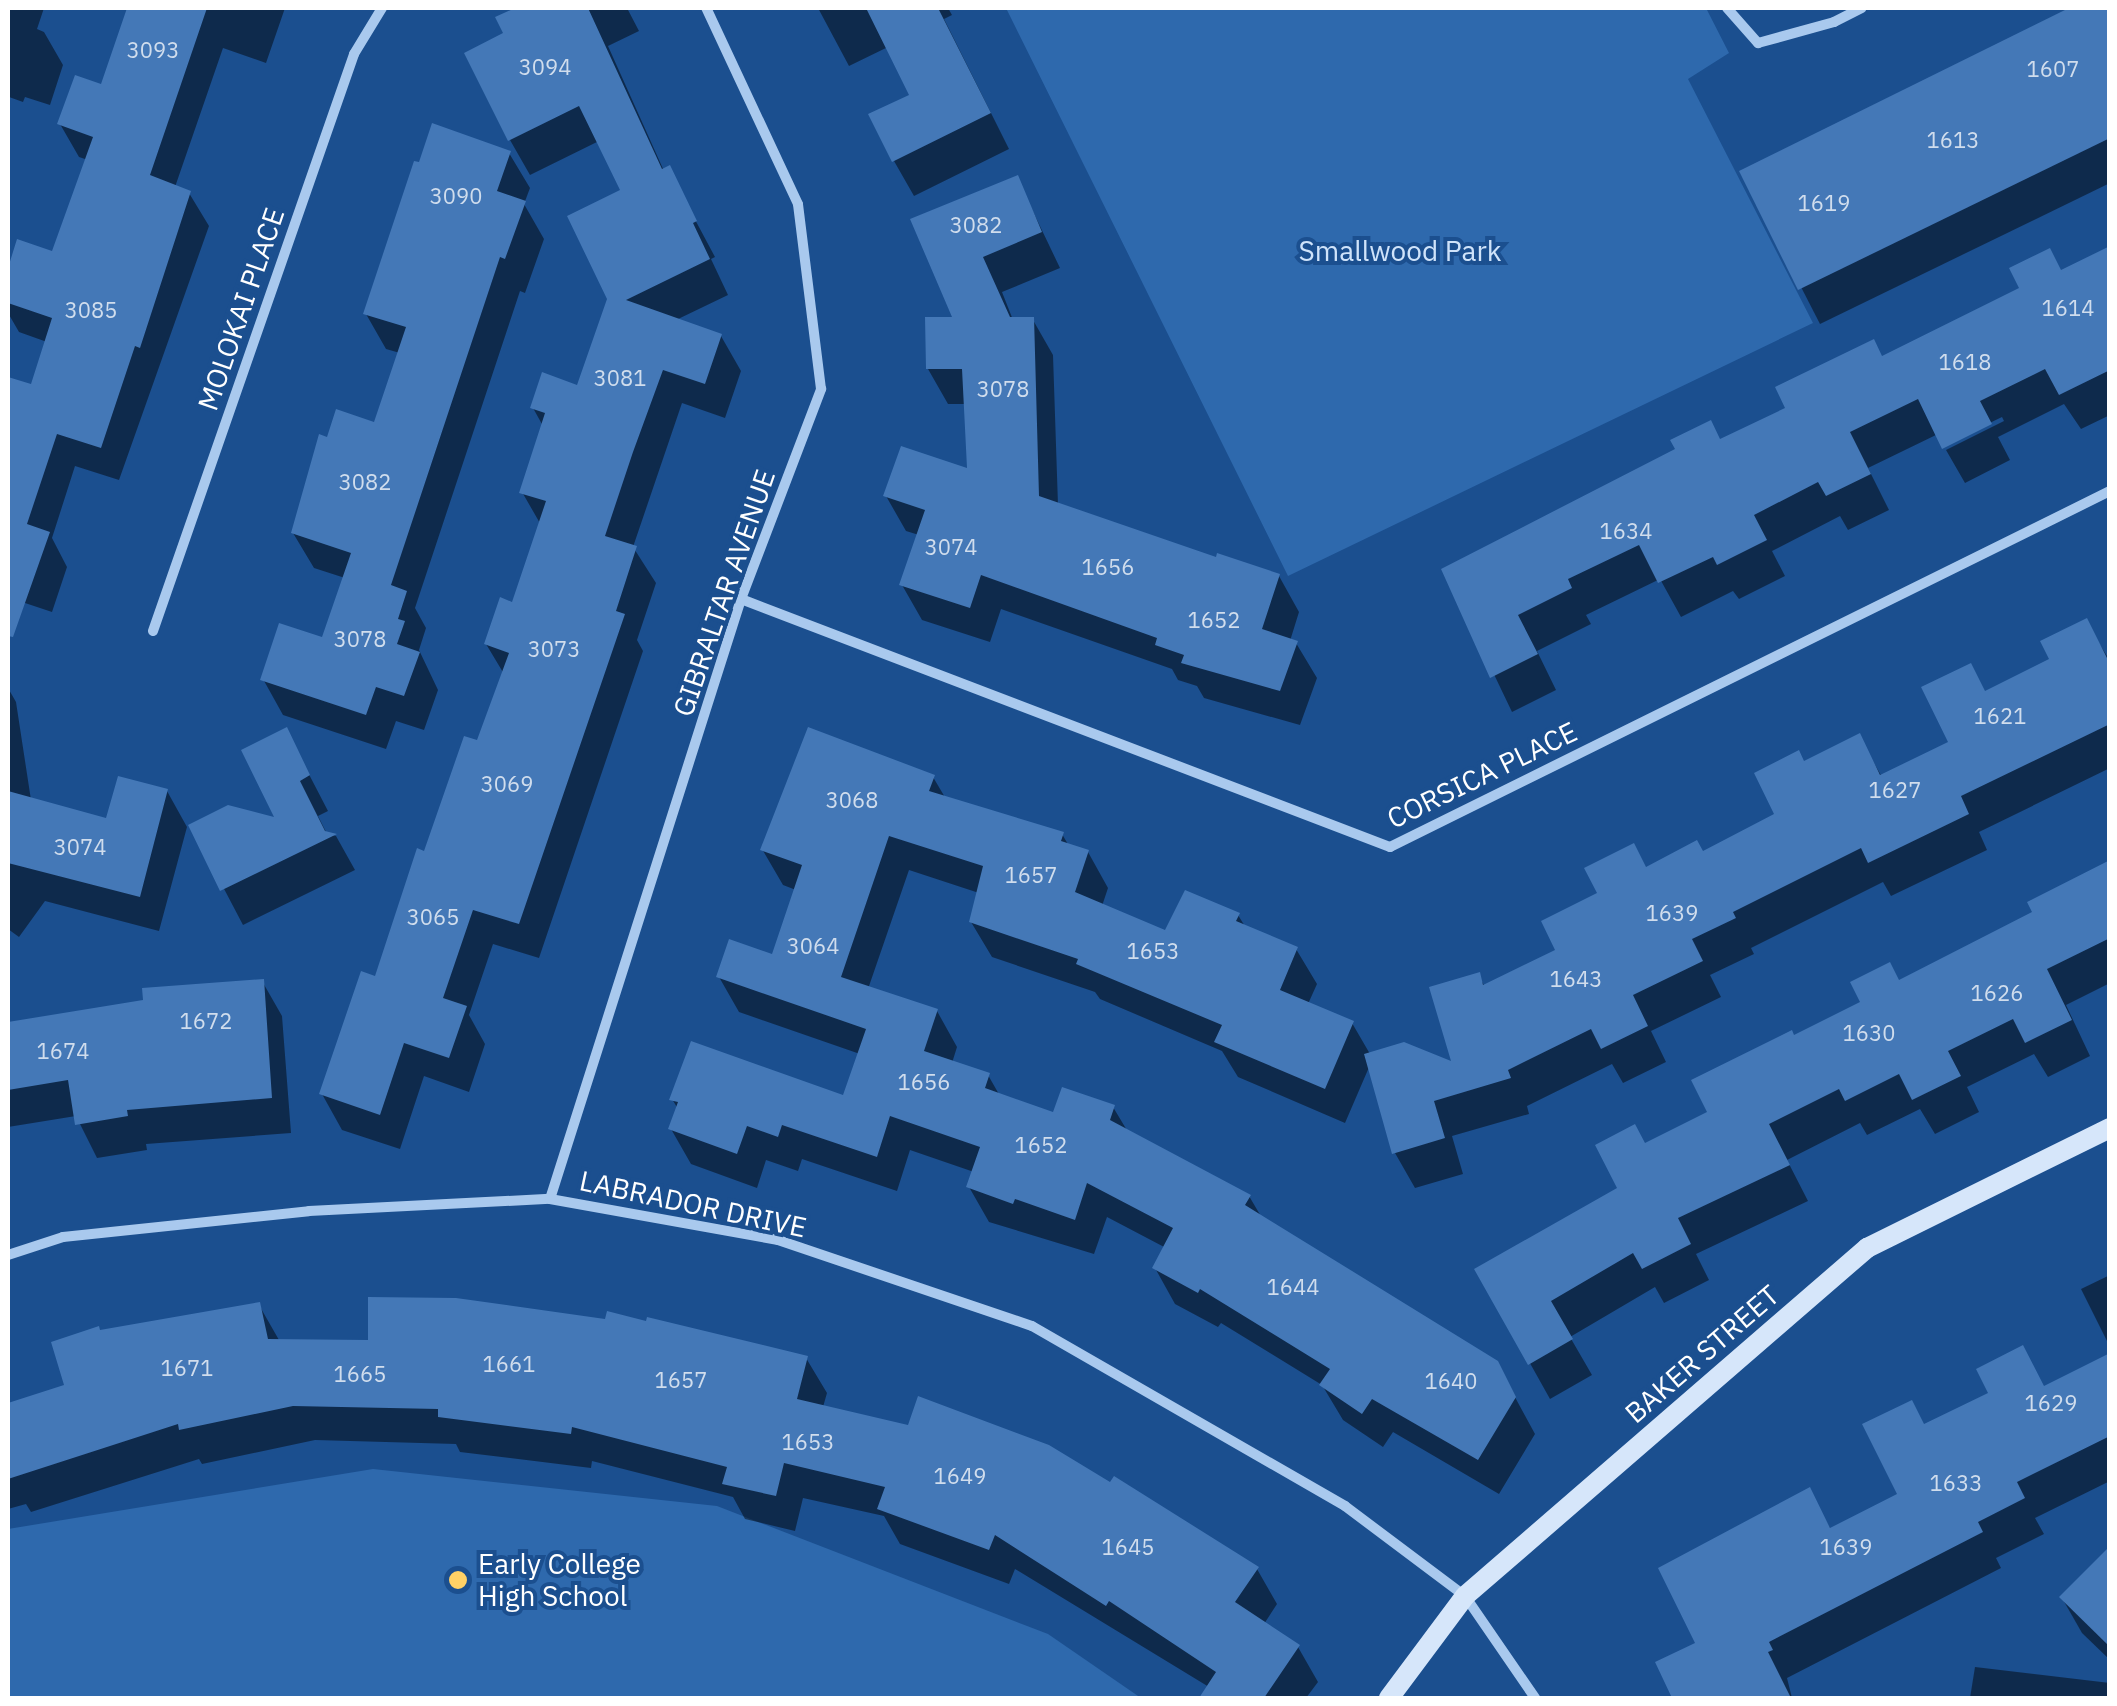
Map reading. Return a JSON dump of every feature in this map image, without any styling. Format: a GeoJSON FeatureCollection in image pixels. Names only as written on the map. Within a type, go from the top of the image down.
{"type":"FeatureCollection","features":[{"type":"Feature","properties":{"kind":"street","name":"MOLOKAI PLACE"},"geometry":{"type":"LineString","coordinates":[[153,631],[354,54],[382,8]]}},
{"type":"Feature","properties":{"kind":"street","name":"GIBRALTAR AVENUE"},"geometry":{"type":"LineString","coordinates":[[550,1198],[742,598],[821,389],[798,204],[706,8]]}},
{"type":"Feature","properties":{"kind":"street"},"geometry":{"type":"LineString","coordinates":[[1727,8],[1758,43],[1834,22],[1862,8]]}},
{"type":"Feature","properties":{"kind":"street","name":"CORSICA PLACE"},"geometry":{"type":"LineString","coordinates":[[742,598],[1390,848],[2110,491]]}},
{"type":"Feature","properties":{"kind":"street","name":"BAKER STREET"},"geometry":{"type":"LineString","coordinates":[[1389,1698],[1465,1596],[1867,1248],[2110,1128]]}},
{"type":"Feature","properties":{"kind":"street","name":"LABRADOR DRIVE"},"geometry":{"type":"LineString","coordinates":[[8,1255],[63,1237],[309,1211],[550,1198],[778,1240],[1032,1326],[1346,1506],[1465,1596],[1535,1698]]}},
{"type":"Feature","properties":{"kind":"green space","name":"Smallwood Park"},"geometry":{"type":"Polygon","coordinates":[[[1006,8],[1706,8],[1729,53],[1688,79],[1813,323],[1288,576],[1006,8]]]}},
{"type":"Feature","properties":{"kind":"green space","name":"Early College High School"},"geometry":{"type":"Polygon","coordinates":[[[373,1469],[717,1506],[1048,1634],[1141,1698],[8,1698],[8,1529],[373,1469]]]}},
{"type":"Feature","properties":{"kind":"building"},"geometry":{"type":"Polygon","coordinates":[[[127,8],[207,8],[150,175],[191,191],[140,348],[135,346],[101,448],[57,434],[27,524],[50,532],[13,637],[8,636],[8,377],[31,384],[52,318],[8,303],[8,268],[17,239],[52,251],[93,137],[57,124],[75,75],[101,84],[127,8]]]}},
{"type":"Feature","properties":{"kind":"building"},"geometry":{"type":"Polygon","coordinates":[[[515,8],[588,8],[662,169],[670,165],[697,221],[693,223],[710,259],[626,300],[722,334],[705,384],[663,370],[633,452],[605,536],[637,546],[616,611],[625,614],[519,924],[473,910],[443,998],[467,1006],[449,1058],[404,1043],[380,1115],[319,1094],[361,971],[375,976],[417,848],[424,851],[464,736],[477,740],[509,653],[484,644],[500,597],[512,602],[546,501],[519,493],[545,413],[530,408],[542,372],[577,385],[607,299],[567,216],[620,190],[579,106],[508,141],[464,53],[503,33],[495,17],[515,8]]]}},
{"type":"Feature","properties":{"kind":"building"},"geometry":{"type":"Polygon","coordinates":[[[866,8],[938,8],[991,113],[892,162],[868,114],[909,95],[866,8]]]}},
{"type":"Feature","properties":{"kind":"building"},"geometry":{"type":"Polygon","coordinates":[[[2069,8],[2110,8],[2110,138],[1798,290],[1739,171],[2069,8]]]}},
{"type":"Feature","properties":{"kind":"building"},"geometry":{"type":"Polygon","coordinates":[[[432,123],[511,151],[497,191],[526,201],[505,259],[500,257],[391,585],[407,591],[398,619],[405,621],[397,644],[420,652],[404,696],[376,687],[366,715],[260,680],[279,623],[322,637],[351,553],[291,533],[319,434],[327,437],[336,409],[374,422],[406,327],[363,314],[414,161],[419,162],[432,123]]]}},
{"type":"Feature","properties":{"kind":"building"},"geometry":{"type":"Polygon","coordinates":[[[1018,175],[1042,232],[983,257],[1010,317],[1034,317],[1039,496],[1216,557],[1217,553],[1280,574],[1262,629],[1298,641],[1280,691],[1181,663],[1184,655],[1155,645],[1157,638],[981,575],[970,608],[899,585],[925,510],[883,496],[901,446],[967,468],[962,369],[926,369],[925,317],[952,317],[910,219],[1018,175]]]}},
{"type":"Feature","properties":{"kind":"building"},"geometry":{"type":"Polygon","coordinates":[[[2110,246],[2110,370],[2059,395],[2045,369],[1980,401],[1992,424],[1942,449],[1918,399],[1850,432],[1871,474],[1826,496],[1818,482],[1754,515],[1767,540],[1717,565],[1713,557],[1658,583],[1639,545],[1568,579],[1572,588],[1518,615],[1538,654],[1490,678],[1441,569],[1675,449],[1670,440],[1711,420],[1720,439],[1785,408],[1775,387],[1874,339],[1882,356],[2019,288],[2009,268],[2050,248],[2061,270],[2110,246]]]}},
{"type":"Feature","properties":{"kind":"building"},"geometry":{"type":"Polygon","coordinates":[[[2087,618],[2110,664],[2110,724],[1961,796],[1969,814],[1868,863],[1861,848],[1733,912],[1736,918],[1692,939],[1703,961],[1633,995],[1648,1026],[1601,1049],[1591,1029],[1508,1070],[1511,1078],[1434,1101],[1445,1138],[1392,1154],[1364,1054],[1404,1042],[1451,1061],[1429,987],[1480,972],[1483,985],[1555,950],[1541,921],[1597,893],[1584,868],[1634,843],[1646,867],[1697,840],[1703,851],[1774,814],[1754,773],[1799,750],[1804,761],[1860,733],[1880,775],[1948,742],[1921,687],[1971,663],[1985,691],[2049,659],[2040,641],[2087,618]]]}},
{"type":"Feature","properties":{"kind":"building"},"geometry":{"type":"Polygon","coordinates":[[[287,727],[310,775],[300,781],[325,831],[337,834],[220,891],[188,825],[228,805],[274,817],[241,750],[287,727]]]}},
{"type":"Feature","properties":{"kind":"building"},"geometry":{"type":"Polygon","coordinates":[[[808,727],[935,775],[929,791],[1064,832],[1061,841],[1089,850],[1075,892],[1165,930],[1185,890],[1240,913],[1236,921],[1298,947],[1280,990],[1354,1021],[1325,1089],[1214,1042],[1222,1025],[1076,964],[1078,959],[969,922],[983,866],[889,836],[841,977],[938,1009],[924,1051],[990,1073],[985,1088],[1053,1112],[1062,1087],[1115,1105],[1110,1120],[1251,1195],[1245,1205],[1498,1361],[1516,1397],[1478,1460],[1372,1399],[1362,1414],[1319,1385],[1330,1369],[1200,1289],[1198,1293],[1152,1268],[1173,1228],[1087,1183],[1075,1220],[1015,1199],[1013,1204],[966,1187],[980,1147],[890,1116],[877,1157],[782,1125],[778,1137],[747,1126],[737,1154],[668,1129],[678,1102],[669,1100],[691,1041],[843,1095],[866,1029],[716,977],[729,939],[772,954],[802,865],[760,850],[808,727]]]}},
{"type":"Feature","properties":{"kind":"building"},"geometry":{"type":"Polygon","coordinates":[[[118,776],[168,789],[140,897],[8,863],[8,791],[106,818],[118,776]]]}},
{"type":"Feature","properties":{"kind":"building"},"geometry":{"type":"Polygon","coordinates":[[[2110,860],[2110,938],[2047,969],[2072,1020],[2025,1043],[2013,1019],[1948,1051],[1961,1076],[1912,1100],[1899,1074],[1845,1101],[1839,1089],[1769,1124],[1790,1165],[1678,1218],[1691,1244],[1642,1269],[1633,1253],[1551,1301],[1573,1339],[1528,1365],[1474,1269],[1617,1188],[1595,1145],[1635,1124],[1645,1143],[1707,1112],[1691,1080],[1792,1030],[1794,1035],[1860,1002],[1850,982],[1890,962],[1899,980],[2032,912],[2027,902],[2110,860]]]}},
{"type":"Feature","properties":{"kind":"building"},"geometry":{"type":"Polygon","coordinates":[[[264,979],[272,1098],[127,1110],[128,1116],[75,1125],[68,1080],[8,1090],[8,1022],[143,1000],[142,988],[264,979]]]}},
{"type":"Feature","properties":{"kind":"building"},"geometry":{"type":"Polygon","coordinates":[[[368,1297],[456,1298],[605,1319],[607,1311],[646,1321],[647,1317],[808,1356],[797,1399],[908,1425],[918,1396],[1049,1445],[1110,1482],[1114,1476],[1259,1567],[1235,1602],[1300,1645],[1264,1698],[1199,1698],[1216,1672],[1109,1601],[1106,1606],[995,1535],[989,1550],[877,1509],[885,1487],[784,1463],[776,1496],[722,1484],[727,1467],[572,1427],[571,1434],[438,1417],[438,1409],[293,1406],[179,1430],[178,1424],[8,1479],[8,1403],[64,1385],[51,1342],[99,1326],[100,1330],[260,1302],[268,1339],[368,1340],[368,1297]]]}},
{"type":"Feature","properties":{"kind":"building"},"geometry":{"type":"Polygon","coordinates":[[[2023,1345],[2044,1386],[2110,1353],[2110,1436],[2017,1482],[2025,1498],[1978,1522],[1983,1532],[1769,1642],[1773,1650],[1768,1652],[1791,1698],[1672,1698],[1655,1662],[1695,1643],[1658,1568],[1810,1487],[1830,1528],[1897,1494],[1862,1424],[1912,1400],[1924,1424],[1988,1393],[1976,1369],[2023,1345]]]}},
{"type":"Feature","properties":{"kind":"building"},"geometry":{"type":"Polygon","coordinates":[[[2110,1546],[2110,1647],[2059,1597],[2110,1546]]]}},
{"type":"Feature","properties":{"kind":"place","name":"Early College High School"},"geometry":{"type":"Point","coordinates":[458,1580]}}]}
